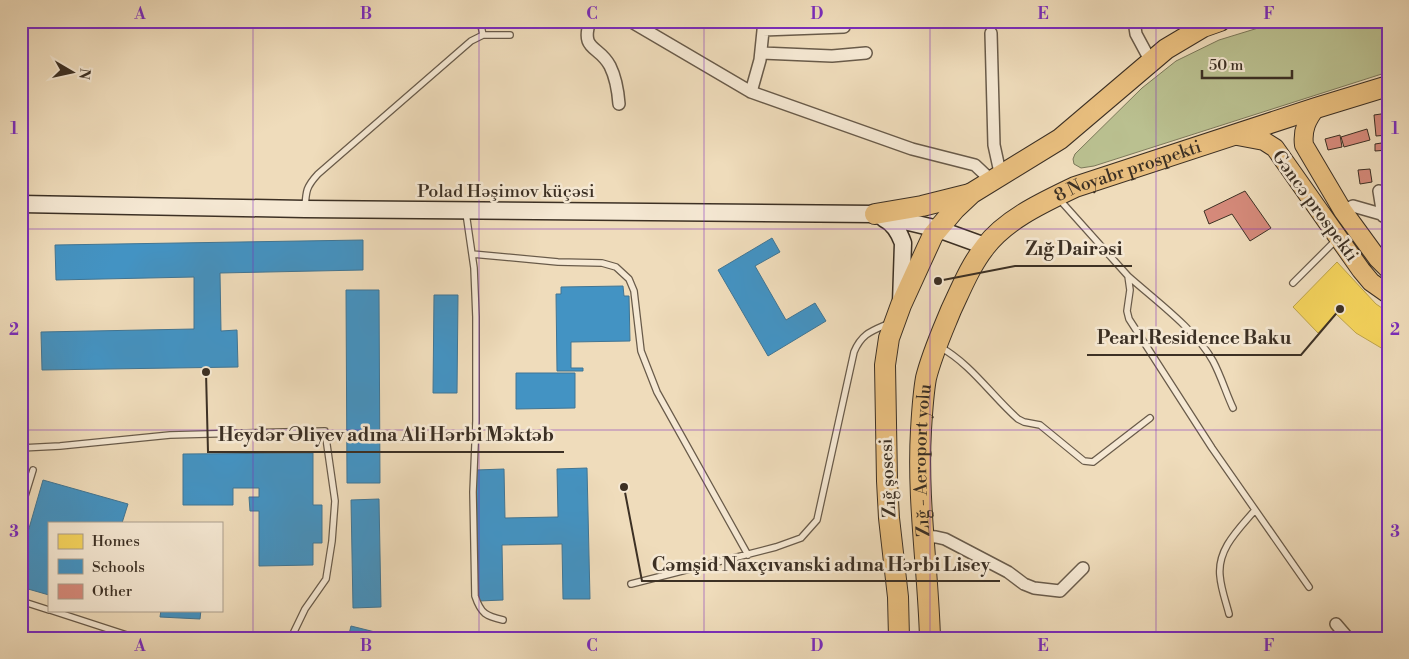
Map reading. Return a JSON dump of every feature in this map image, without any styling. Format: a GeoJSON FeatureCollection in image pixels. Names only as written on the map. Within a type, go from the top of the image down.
{"type":"FeatureCollection","features":[{"type":"Feature","properties":{"kind":"highway"},"geometry":{"type":"LineString","coordinates":[[898,312],[933,235],[954,209],[972,193],[1060,139],[1150,60],[1166,48],[1208,23]]}},
{"type":"Feature","properties":{"kind":"highway","name":"8 Noyabr prospekti"},"geometry":{"type":"LineString","coordinates":[[936,344],[962,285],[985,246],[1002,229],[1056,196],[1089,182],[1388,86]]}},
{"type":"Feature","properties":{"kind":"highway"},"geometry":{"type":"LineString","coordinates":[[874,214],[922,206],[972,193]]}},
{"type":"Feature","properties":{"kind":"highway","name":"Zığ şosesi"},"geometry":{"type":"LineString","coordinates":[[898,312],[887,350],[884,382],[889,518],[898,597],[899,638]]}},
{"type":"Feature","properties":{"kind":"highway","name":"Zığ - Aeroport yolu"},"geometry":{"type":"LineString","coordinates":[[930,638],[922,536],[920,448],[922,408],[926,380],[936,344]]}},
{"type":"Feature","properties":{"kind":"main road","name":"Gəncə prospekti"},"geometry":{"type":"LineString","coordinates":[[1316,108],[1305,126],[1303,134],[1304,144],[1344,211],[1378,260],[1388,270]]}},
{"type":"Feature","properties":{"kind":"main road","name":"Gəncə prospekti"},"geometry":{"type":"LineString","coordinates":[[1232,135],[1264,141],[1275,148],[1371,282],[1388,294]]}},
{"type":"Feature","properties":{"kind":"street"},"geometry":{"type":"LineString","coordinates":[[590,21],[587,40],[590,46],[600,53],[610,66],[618,88],[619,104]]}},
{"type":"Feature","properties":{"kind":"street"},"geometry":{"type":"LineString","coordinates":[[630,21],[751,92],[912,149],[975,165],[997,179]]}},
{"type":"Feature","properties":{"kind":"street"},"geometry":{"type":"LineString","coordinates":[[1134,21],[1136,34],[1150,60]]}},
{"type":"Feature","properties":{"kind":"street"},"geometry":{"type":"LineString","coordinates":[[751,92],[760,60],[763,26],[844,27]]}},
{"type":"Feature","properties":{"kind":"street"},"geometry":{"type":"LineString","coordinates":[[992,33],[994,145],[997,179]]}},
{"type":"Feature","properties":{"kind":"street"},"geometry":{"type":"LineString","coordinates":[[761,52],[832,56],[866,52]]}},
{"type":"Feature","properties":{"kind":"street"},"geometry":{"type":"LineString","coordinates":[[1379,191],[1385,216]]}},
{"type":"Feature","properties":{"kind":"street","name":"Polad Həşimov küçəsi"},"geometry":{"type":"LineString","coordinates":[[21,204],[305,210],[874,214],[938,229],[985,246]]}},
{"type":"Feature","properties":{"kind":"street"},"geometry":{"type":"LineString","coordinates":[[1344,211],[1353,206],[1385,216]]}},
{"type":"Feature","properties":{"kind":"street"},"geometry":{"type":"LineString","coordinates":[[874,214],[894,225],[903,243],[898,312]]}},
{"type":"Feature","properties":{"kind":"street"},"geometry":{"type":"LineString","coordinates":[[922,536],[945,539],[1034,588],[1060,591],[1083,568]]}},
{"type":"Feature","properties":{"kind":"street"},"geometry":{"type":"LineString","coordinates":[[1336,624],[1348,638]]}},
{"type":"Feature","properties":{"kind":"lane"},"geometry":{"type":"LineString","coordinates":[[480,21],[483,35]]}},
{"type":"Feature","properties":{"kind":"lane"},"geometry":{"type":"LineString","coordinates":[[305,210],[306,190],[318,174],[471,41],[483,35],[510,35]]}},
{"type":"Feature","properties":{"kind":"lane"},"geometry":{"type":"LineString","coordinates":[[1056,196],[1128,276],[1178,320],[1205,349],[1213,362],[1233,408]]}},
{"type":"Feature","properties":{"kind":"lane"},"geometry":{"type":"LineString","coordinates":[[466,211],[474,268],[476,317],[476,420],[472,492],[475,596],[479,608],[488,616],[503,620]]}},
{"type":"Feature","properties":{"kind":"lane"},"geometry":{"type":"LineString","coordinates":[[1292,283],[1338,238]]}},
{"type":"Feature","properties":{"kind":"lane"},"geometry":{"type":"LineString","coordinates":[[472,254],[558,262],[602,263],[616,268],[629,279],[634,291],[641,351],[657,392],[748,555]]}},
{"type":"Feature","properties":{"kind":"lane"},"geometry":{"type":"LineString","coordinates":[[1128,276],[1130,290],[1127,311],[1129,319],[1212,448],[1309,587]]}},
{"type":"Feature","properties":{"kind":"lane"},"geometry":{"type":"LineString","coordinates":[[631,584],[748,555],[802,538],[817,520],[854,352],[862,337],[898,312]]}},
{"type":"Feature","properties":{"kind":"lane"},"geometry":{"type":"LineString","coordinates":[[936,344],[949,351],[964,364],[1018,419],[1024,422],[1040,424],[1084,461],[1093,462],[1150,418]]}},
{"type":"Feature","properties":{"kind":"lane"},"geometry":{"type":"LineString","coordinates":[[21,448],[170,435],[325,431],[336,501],[326,579],[305,609],[291,638]]}},
{"type":"Feature","properties":{"kind":"lane"},"geometry":{"type":"LineString","coordinates":[[21,509],[33,470]]}},
{"type":"Feature","properties":{"kind":"lane"},"geometry":{"type":"LineString","coordinates":[[1229,614],[1220,575],[1221,558],[1229,542],[1256,510]]}},
{"type":"Feature","properties":{"kind":"lane"},"geometry":{"type":"LineString","coordinates":[[21,601],[48,610]]}},
{"type":"Feature","properties":{"kind":"lane"},"geometry":{"type":"LineString","coordinates":[[55,612],[136,638]]}},
{"type":"Feature","properties":{"kind":"green space"},"geometry":{"type":"Polygon","coordinates":[[[1281,21],[1388,21],[1388,72],[1094,166],[1081,168],[1074,164],[1075,154],[1142,88],[1176,61],[1219,40],[1281,21]]]}},
{"type":"Feature","properties":{"kind":"building: Homes"},"geometry":{"type":"Polygon","coordinates":[[[1337,262],[1376,304],[1388,312],[1388,352],[1356,333],[1336,314],[1318,333],[1293,307],[1337,262]]]}},
{"type":"Feature","properties":{"kind":"building: Schools"},"geometry":{"type":"Polygon","coordinates":[[[772,238],[780,252],[755,266],[786,320],[815,303],[826,321],[768,356],[718,270],[772,238]]]}},
{"type":"Feature","properties":{"kind":"building: Schools"},"geometry":{"type":"Polygon","coordinates":[[[363,240],[363,270],[220,273],[221,331],[237,330],[238,367],[42,370],[41,332],[194,329],[194,277],[56,280],[55,245],[363,240]]]}},
{"type":"Feature","properties":{"kind":"building: Schools"},"geometry":{"type":"Polygon","coordinates":[[[623,286],[624,296],[629,296],[630,341],[571,342],[571,368],[583,368],[583,371],[557,371],[556,294],[561,294],[561,287],[623,286]]]}},
{"type":"Feature","properties":{"kind":"building: Schools"},"geometry":{"type":"Polygon","coordinates":[[[346,290],[379,290],[380,483],[347,483],[346,290]]]}},
{"type":"Feature","properties":{"kind":"building: Schools"},"geometry":{"type":"Polygon","coordinates":[[[434,295],[458,295],[457,393],[433,393],[434,295]]]}},
{"type":"Feature","properties":{"kind":"building: Schools"},"geometry":{"type":"Polygon","coordinates":[[[516,373],[575,373],[575,408],[516,409],[516,373]]]}},
{"type":"Feature","properties":{"kind":"building: Schools"},"geometry":{"type":"Polygon","coordinates":[[[313,453],[313,505],[322,505],[322,543],[313,543],[313,565],[259,566],[259,511],[250,511],[249,497],[259,497],[259,488],[233,488],[233,505],[183,505],[183,454],[313,453]]]}},
{"type":"Feature","properties":{"kind":"building: Schools"},"geometry":{"type":"Polygon","coordinates":[[[587,468],[590,599],[563,599],[562,544],[502,545],[503,600],[479,601],[476,470],[504,469],[505,518],[558,517],[557,469],[587,468]]]}},
{"type":"Feature","properties":{"kind":"building: Schools"},"geometry":{"type":"Polygon","coordinates":[[[43,480],[128,504],[122,522],[48,522],[48,595],[21,587],[21,556],[43,480]]]}},
{"type":"Feature","properties":{"kind":"building: Schools"},"geometry":{"type":"Polygon","coordinates":[[[379,499],[381,607],[353,608],[351,500],[379,499]]]}},
{"type":"Feature","properties":{"kind":"building: Schools"},"geometry":{"type":"Polygon","coordinates":[[[161,612],[201,612],[200,619],[160,617],[161,612]]]}},
{"type":"Feature","properties":{"kind":"building: Schools"},"geometry":{"type":"Polygon","coordinates":[[[351,626],[379,633],[378,638],[348,638],[351,626]]]}},
{"type":"Feature","properties":{"kind":"building: Other"},"geometry":{"type":"Polygon","coordinates":[[[1388,113],[1388,135],[1376,136],[1374,115],[1388,113]]]}},
{"type":"Feature","properties":{"kind":"building: Other"},"geometry":{"type":"Polygon","coordinates":[[[1367,129],[1370,140],[1344,147],[1341,137],[1367,129]]]}},
{"type":"Feature","properties":{"kind":"building: Other"},"geometry":{"type":"Polygon","coordinates":[[[1340,135],[1342,147],[1328,150],[1325,139],[1340,135]]]}},
{"type":"Feature","properties":{"kind":"building: Other"},"geometry":{"type":"Polygon","coordinates":[[[1388,142],[1388,150],[1375,151],[1375,144],[1388,142]]]}},
{"type":"Feature","properties":{"kind":"building: Other"},"geometry":{"type":"Polygon","coordinates":[[[1388,150],[1388,180],[1387,180],[1384,151],[1388,150]]]}},
{"type":"Feature","properties":{"kind":"building: Other"},"geometry":{"type":"Polygon","coordinates":[[[1370,169],[1372,182],[1360,184],[1358,170],[1370,169]]]}},
{"type":"Feature","properties":{"kind":"building: Other"},"geometry":{"type":"Polygon","coordinates":[[[1245,191],[1271,228],[1250,241],[1232,214],[1209,224],[1204,211],[1245,191]]]}},
{"type":"Feature","properties":{"kind":"place","name":"Zığ Dairəsi"},"geometry":{"type":"Point","coordinates":[938,281]}},
{"type":"Feature","properties":{"kind":"place","name":"Pearl Residence Baku"},"geometry":{"type":"Point","coordinates":[1340,309]}},
{"type":"Feature","properties":{"kind":"place","name":"Heydər Əliyev adına Ali Hərbi Məktəb"},"geometry":{"type":"Point","coordinates":[206,372]}},
{"type":"Feature","properties":{"kind":"place","name":"Cəmşid Naxçıvanski adına Hərbi Lisey"},"geometry":{"type":"Point","coordinates":[624,487]}}]}
